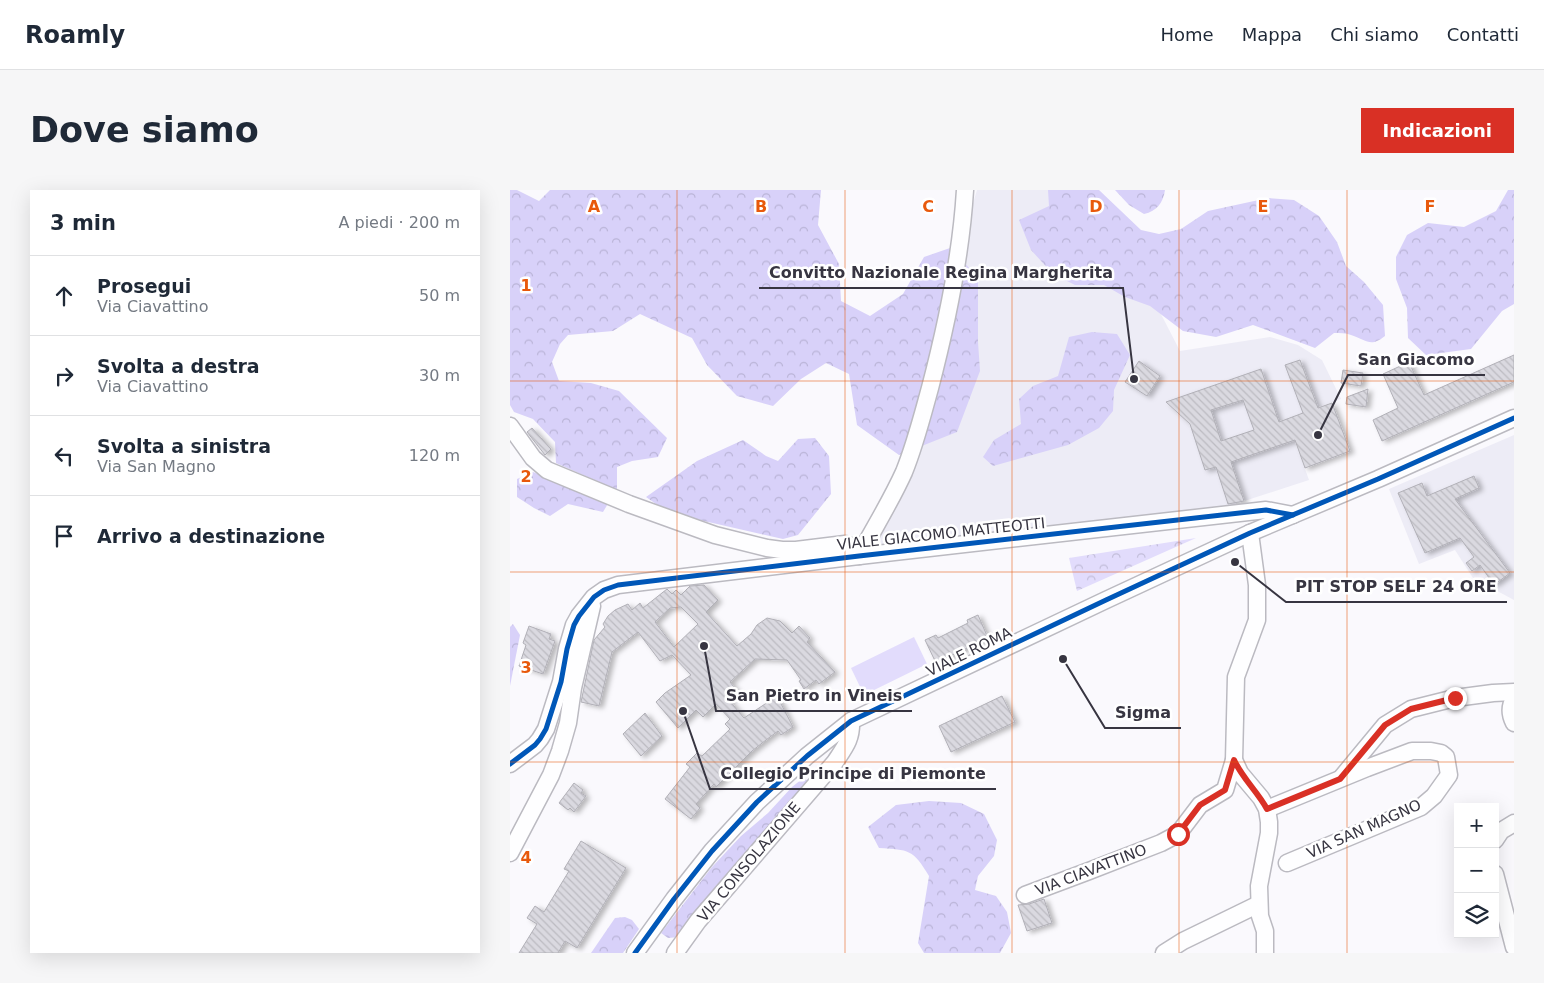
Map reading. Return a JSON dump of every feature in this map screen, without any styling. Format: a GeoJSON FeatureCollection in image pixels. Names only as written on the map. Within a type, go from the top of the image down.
{"type":"FeatureCollection","features":[{"type":"Feature","properties":{"kind":"street"},"geometry":{"type":"LineString","coordinates":[[510,426],[533,458],[547,470],[629,504],[715,535],[767,548],[796,550],[845,544],[853,547],[859,556],[903,472],[917,437],[935,370],[953,288],[963,222],[965,190]]}},
{"type":"Feature","properties":{"kind":"street","name":"VIALE ROMA"},"geometry":{"type":"LineString","coordinates":[[635,953],[701,865],[757,802],[807,756],[851,721],[1250,533],[1378,479],[1514,418]]}},
{"type":"Feature","properties":{"kind":"street","name":"VIALE GIACOMO MATTEOTTI"},"geometry":{"type":"LineString","coordinates":[[594,597],[604,590],[618,585],[859,556],[1266,510],[1293,515]]}},
{"type":"Feature","properties":{"kind":"street","name":"VIA CIAVATTINO"},"geometry":{"type":"LineString","coordinates":[[1025,894],[1154,846],[1178,834],[1200,805],[1225,790],[1234,760],[1236,677],[1257,620],[1257,585],[1250,533]]}},
{"type":"Feature","properties":{"kind":"street"},"geometry":{"type":"LineString","coordinates":[[510,764],[535,745],[546,729],[561,682],[567,649],[574,626],[579,616],[594,597]]}},
{"type":"Feature","properties":{"kind":"street"},"geometry":{"type":"LineString","coordinates":[[510,853],[551,775],[560,751],[568,723],[573,688],[594,597]]}},
{"type":"Feature","properties":{"kind":"street","name":"VIA SAN MAGNO"},"geometry":{"type":"LineString","coordinates":[[1340,779],[1385,725],[1411,709],[1455,698],[1514,692]]}},
{"type":"Feature","properties":{"kind":"street"},"geometry":{"type":"LineString","coordinates":[[1514,699],[1510,714],[1514,723]]}},
{"type":"Feature","properties":{"kind":"street","name":"VIA CONSOLAZIONE"},"geometry":{"type":"LineString","coordinates":[[675,953],[698,921],[835,762],[849,741],[852,733],[851,721]]}},
{"type":"Feature","properties":{"kind":"street","name":"VIA SAN MAGNO"},"geometry":{"type":"LineString","coordinates":[[1267,809],[1412,750],[1441,753],[1446,758],[1449,775],[1434,796],[1421,807],[1287,863]]}},
{"type":"Feature","properties":{"kind":"street"},"geometry":{"type":"LineString","coordinates":[[1234,760],[1240,773],[1261,798],[1267,809],[1269,833],[1259,886],[1260,916],[1265,931],[1265,953]]}},
{"type":"Feature","properties":{"kind":"street"},"geometry":{"type":"LineString","coordinates":[[1499,835],[1514,823]]}},
{"type":"Feature","properties":{"kind":"street"},"geometry":{"type":"LineString","coordinates":[[1499,889],[1514,947]]}},
{"type":"Feature","properties":{"kind":"street"},"geometry":{"type":"LineString","coordinates":[[1164,953],[1183,941],[1259,904]]}},
{"type":"Feature","properties":{"kind":"shaded area"},"geometry":{"type":"Polygon","coordinates":[[[977,190],[1097,190],[1180,351],[1270,337],[1298,345],[1322,360],[1341,399],[1287,419],[1309,480],[1229,506],[870,549],[912,459],[977,190]]]}},
{"type":"Feature","properties":{"kind":"shaded area"},"geometry":{"type":"Polygon","coordinates":[[[1514,435],[1514,600],[1473,578],[1455,550],[1419,564],[1389,489],[1514,435]]]}},
{"type":"Feature","properties":{"kind":"green space"},"geometry":{"type":"Polygon","coordinates":[[[510,190],[517,190],[539,201],[550,190],[821,190],[818,225],[839,264],[841,301],[870,316],[903,294],[924,257],[950,248],[978,277],[980,371],[957,432],[899,455],[857,425],[849,374],[826,363],[801,379],[773,406],[737,396],[707,365],[692,338],[640,314],[613,331],[568,335],[560,344],[552,362],[559,381],[591,383],[619,391],[667,438],[658,457],[632,461],[617,467],[617,490],[556,463],[555,442],[533,419],[514,412],[510,405],[510,190]]]}},
{"type":"Feature","properties":{"kind":"green space"},"geometry":{"type":"Polygon","coordinates":[[[1048,190],[1099,190],[1141,230],[1159,234],[1181,229],[1208,211],[1268,198],[1294,200],[1319,216],[1337,242],[1346,266],[1364,282],[1383,305],[1385,336],[1376,342],[1368,342],[1349,334],[1334,333],[1315,348],[1253,325],[1216,337],[1183,331],[1150,306],[1125,297],[1104,285],[1075,285],[1053,274],[1031,250],[1019,220],[1049,206],[1048,190]]]}},
{"type":"Feature","properties":{"kind":"green space"},"geometry":{"type":"Polygon","coordinates":[[[1115,190],[1165,190],[1159,206],[1144,214],[1129,205],[1115,190]]]}},
{"type":"Feature","properties":{"kind":"green space"},"geometry":{"type":"Polygon","coordinates":[[[1508,190],[1514,190],[1514,304],[1502,311],[1471,349],[1426,355],[1408,338],[1407,308],[1396,279],[1396,257],[1407,235],[1428,223],[1464,227],[1496,211],[1508,190]]]}},
{"type":"Feature","properties":{"kind":"green space"},"geometry":{"type":"Polygon","coordinates":[[[1092,332],[1117,334],[1130,355],[1114,390],[1113,411],[1099,428],[1068,445],[993,466],[983,457],[994,440],[1021,424],[1019,399],[1033,386],[1058,376],[1069,337],[1092,332]]]}},
{"type":"Feature","properties":{"kind":"green space"},"geometry":{"type":"Polygon","coordinates":[[[815,438],[829,456],[831,494],[798,535],[783,539],[669,513],[646,497],[697,461],[743,440],[766,456],[778,461],[798,439],[815,438]]]}},
{"type":"Feature","properties":{"kind":"green space"},"geometry":{"type":"Polygon","coordinates":[[[533,472],[609,502],[603,512],[568,504],[550,516],[517,497],[517,479],[533,472]]]}},
{"type":"Feature","properties":{"kind":"green space"},"geometry":{"type":"Polygon","coordinates":[[[1196,538],[1077,591],[1069,558],[1196,538]]]}},
{"type":"Feature","properties":{"kind":"green space"},"geometry":{"type":"Polygon","coordinates":[[[513,624],[520,635],[510,686],[510,627],[513,624]]]}},
{"type":"Feature","properties":{"kind":"green space"},"geometry":{"type":"Polygon","coordinates":[[[914,637],[927,664],[864,695],[851,668],[914,637]]]}},
{"type":"Feature","properties":{"kind":"green space"},"geometry":{"type":"Polygon","coordinates":[[[802,779],[808,780],[808,784],[679,937],[668,938],[661,933],[712,867],[741,836],[768,813],[802,779]]]}},
{"type":"Feature","properties":{"kind":"green space"},"geometry":{"type":"Polygon","coordinates":[[[929,801],[961,803],[984,814],[997,840],[994,856],[978,876],[975,890],[996,896],[1007,912],[1011,933],[1000,953],[924,953],[918,943],[929,876],[919,861],[909,853],[897,849],[879,848],[868,827],[896,805],[929,801]]]}},
{"type":"Feature","properties":{"kind":"green space"},"geometry":{"type":"Polygon","coordinates":[[[625,917],[632,920],[639,929],[623,953],[591,953],[615,918],[625,917]]]}},
{"type":"Feature","properties":{"kind":"building"},"geometry":{"type":"Polygon","coordinates":[[[1514,355],[1514,382],[1382,441],[1373,420],[1398,408],[1383,374],[1409,362],[1424,395],[1514,355]]]}},
{"type":"Feature","properties":{"kind":"building"},"geometry":{"type":"Polygon","coordinates":[[[1300,360],[1318,408],[1332,403],[1350,451],[1305,468],[1295,440],[1231,462],[1244,501],[1228,504],[1216,467],[1205,470],[1190,424],[1166,402],[1261,369],[1279,422],[1303,413],[1285,365],[1300,360]],[[1243,400],[1211,410],[1221,441],[1254,430],[1243,400]]]}},
{"type":"Feature","properties":{"kind":"building"},"geometry":{"type":"Polygon","coordinates":[[[1139,361],[1160,376],[1147,396],[1125,382],[1139,361]]]}},
{"type":"Feature","properties":{"kind":"building"},"geometry":{"type":"Polygon","coordinates":[[[1343,370],[1363,373],[1361,386],[1341,383],[1343,370]]]}},
{"type":"Feature","properties":{"kind":"building"},"geometry":{"type":"Polygon","coordinates":[[[1368,389],[1366,407],[1346,404],[1347,397],[1368,389]]]}},
{"type":"Feature","properties":{"kind":"building"},"geometry":{"type":"Polygon","coordinates":[[[532,428],[551,449],[545,455],[527,432],[532,428]]]}},
{"type":"Feature","properties":{"kind":"building"},"geometry":{"type":"Polygon","coordinates":[[[1474,476],[1479,488],[1455,499],[1510,573],[1494,585],[1480,565],[1472,571],[1466,563],[1474,557],[1460,538],[1425,553],[1398,493],[1422,483],[1427,496],[1474,476]]]}},
{"type":"Feature","properties":{"kind":"building"},"geometry":{"type":"Polygon","coordinates":[[[704,585],[718,600],[706,612],[737,646],[751,634],[757,625],[767,618],[780,621],[792,633],[799,626],[810,638],[807,642],[835,672],[819,684],[816,680],[804,689],[799,681],[801,680],[787,660],[755,659],[730,682],[737,691],[729,700],[744,718],[777,696],[793,727],[781,735],[778,731],[752,751],[716,787],[714,784],[696,804],[700,808],[691,819],[665,799],[690,767],[686,764],[697,753],[702,756],[730,729],[725,724],[730,719],[716,704],[703,717],[696,710],[678,728],[656,702],[665,693],[691,675],[672,655],[660,661],[638,632],[612,652],[599,706],[581,702],[594,640],[605,627],[603,624],[608,616],[615,610],[628,604],[632,610],[640,603],[643,608],[667,589],[672,594],[676,590],[681,595],[690,586],[704,585]],[[681,607],[670,608],[655,622],[674,647],[698,624],[681,607]]]}},
{"type":"Feature","properties":{"kind":"building"},"geometry":{"type":"Polygon","coordinates":[[[978,615],[988,638],[936,663],[925,640],[936,635],[938,638],[968,623],[967,620],[978,615]]]}},
{"type":"Feature","properties":{"kind":"building"},"geometry":{"type":"Polygon","coordinates":[[[529,626],[551,634],[549,639],[555,641],[543,674],[519,666],[526,645],[523,643],[529,626]]]}},
{"type":"Feature","properties":{"kind":"building"},"geometry":{"type":"Polygon","coordinates":[[[1002,696],[1015,722],[951,752],[939,726],[1002,696]]]}},
{"type":"Feature","properties":{"kind":"building"},"geometry":{"type":"Polygon","coordinates":[[[645,713],[662,736],[641,756],[623,734],[645,713]]]}},
{"type":"Feature","properties":{"kind":"building"},"geometry":{"type":"Polygon","coordinates":[[[574,783],[583,790],[581,793],[586,796],[574,812],[559,803],[574,783]]]}},
{"type":"Feature","properties":{"kind":"building"},"geometry":{"type":"Polygon","coordinates":[[[581,841],[626,868],[577,948],[565,941],[558,953],[519,953],[537,924],[527,918],[535,906],[544,912],[569,871],[564,869],[581,841]]]}},
{"type":"Feature","properties":{"kind":"building"},"geometry":{"type":"Polygon","coordinates":[[[1044,899],[1052,923],[1027,931],[1018,905],[1044,899]]]}},
{"type":"Feature","properties":{"kind":"cycle path"},"geometry":{"type":"LineString","coordinates":[[635,953],[712,851],[757,802],[807,756],[851,721],[1250,533],[1378,479],[1514,418]]}},
{"type":"Feature","properties":{"kind":"cycle path"},"geometry":{"type":"LineString","coordinates":[[510,764],[535,745],[546,729],[561,682],[574,625],[579,616],[594,597],[604,590],[618,585],[1266,510],[1293,515]]}},
{"type":"Feature","properties":{"kind":"place","name":"Convitto Nazionale Regina Margherita"},"geometry":{"type":"Point","coordinates":[1134,379]}},
{"type":"Feature","properties":{"kind":"place","name":"San Giacomo"},"geometry":{"type":"Point","coordinates":[1318,435]}},
{"type":"Feature","properties":{"kind":"place","name":"PIT STOP SELF 24 ORE"},"geometry":{"type":"Point","coordinates":[1235,562]}},
{"type":"Feature","properties":{"kind":"place","name":"San Pietro in Vineis"},"geometry":{"type":"Point","coordinates":[704,646]}},
{"type":"Feature","properties":{"kind":"place","name":"Sigma"},"geometry":{"type":"Point","coordinates":[1063,659]}},
{"type":"Feature","properties":{"kind":"place","name":"Collegio Principe di Piemonte"},"geometry":{"type":"Point","coordinates":[683,711]}},
{"type":"Feature","properties":{"kind":"route"},"geometry":{"type":"LineString","coordinates":[[1178,834],[1200,805],[1225,790],[1234,760],[1240,773],[1261,798],[1267,809],[1340,779],[1385,725],[1411,709],[1455,698]]}}]}
